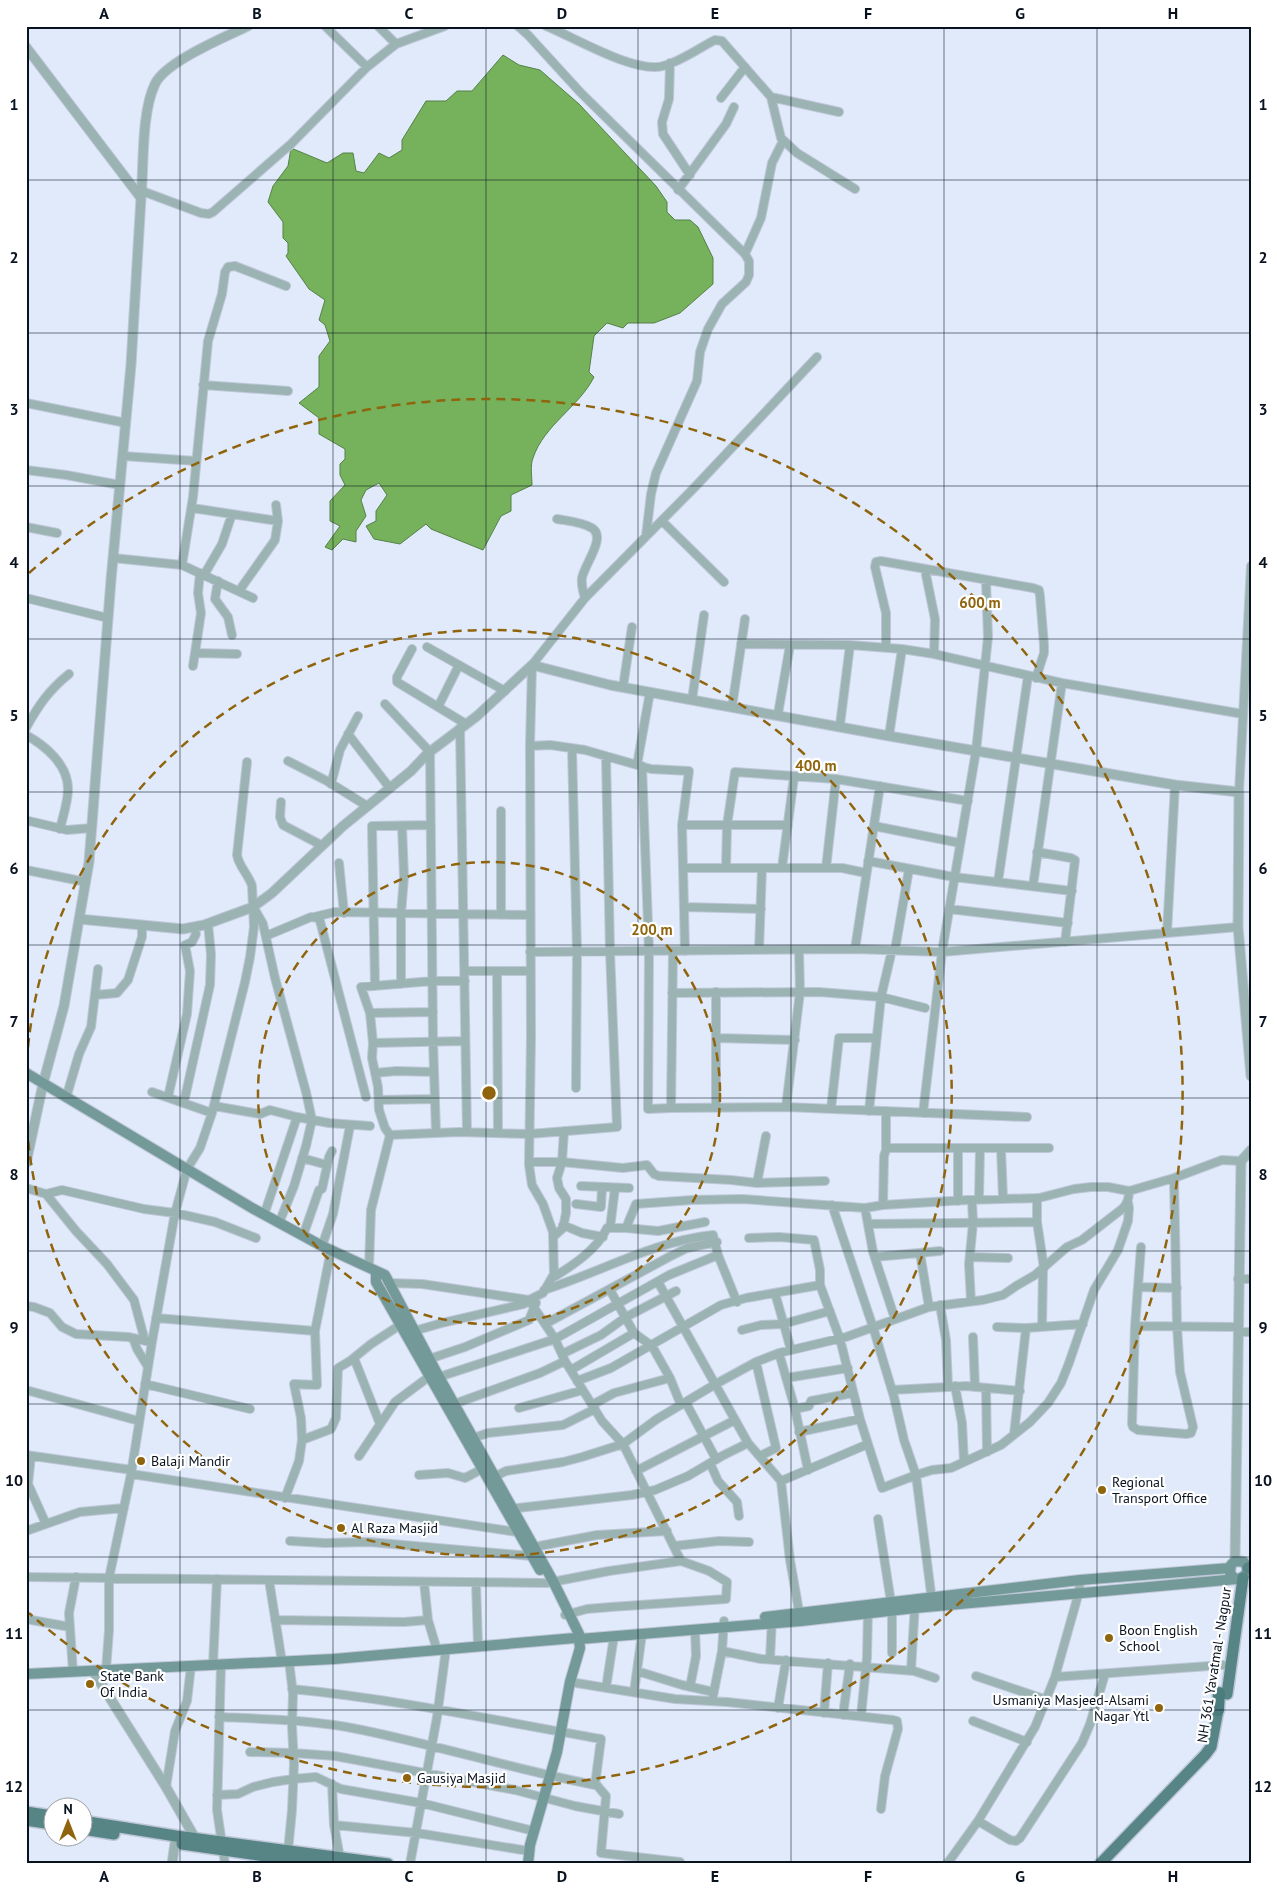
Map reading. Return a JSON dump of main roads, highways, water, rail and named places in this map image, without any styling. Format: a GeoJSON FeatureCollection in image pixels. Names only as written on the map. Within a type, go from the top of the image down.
{"type":"FeatureCollection","features":[{"type":"Feature","properties":{"kind":"highway"},"geometry":{"type":"LineString","coordinates":[[1221,1710],[1223,1693]]}},
{"type":"Feature","properties":{"kind":"main road"},"geometry":{"type":"LineString","coordinates":[[26,1074],[264,1215],[384,1276],[429,1359],[434,1375],[482,1469],[491,1478]]}},
{"type":"Feature","properties":{"kind":"main road"},"geometry":{"type":"LineString","coordinates":[[372,1270],[376,1282],[400,1325],[454,1404],[473,1438],[491,1478],[550,1582],[578,1637],[580,1648],[570,1682],[561,1732],[529,1851],[528,1864]]}},
{"type":"Feature","properties":{"kind":"main road"},"geometry":{"type":"LineString","coordinates":[[508,1509],[518,1532],[533,1551]]}},
{"type":"Feature","properties":{"kind":"main road"},"geometry":{"type":"LineString","coordinates":[[26,1674],[286,1662],[772,1620],[932,1602],[1080,1580],[1233,1564],[1242,1561],[1245,1571],[1223,1664],[1223,1693]]}},
{"type":"Feature","properties":{"kind":"main road"},"geometry":{"type":"LineString","coordinates":[[1233,1564],[1230,1573],[1245,1571]]}},
{"type":"Feature","properties":{"kind":"main road"},"geometry":{"type":"LineString","coordinates":[[932,1602],[1139,1588],[1245,1571]]}},
{"type":"Feature","properties":{"kind":"main road","name":"NH 361 Yavatmal - Nagpur"},"geometry":{"type":"LineString","coordinates":[[1223,1693],[1245,1571]]}},
{"type":"Feature","properties":{"kind":"main road"},"geometry":{"type":"LineString","coordinates":[[578,1637],[695,1630],[724,1624]]}},
{"type":"Feature","properties":{"kind":"main road"},"geometry":{"type":"LineString","coordinates":[[1100,1864],[1205,1755],[1211,1747],[1221,1710]]}},
{"type":"Feature","properties":{"kind":"main road","name":"NH 361 Yavatmal - Nagpur"},"geometry":{"type":"LineString","coordinates":[[1110,1864],[1217,1752],[1221,1710]]}},
{"type":"Feature","properties":{"kind":"main road"},"geometry":{"type":"LineString","coordinates":[[26,1812],[42,1814]]}},
{"type":"Feature","properties":{"kind":"main road"},"geometry":{"type":"LineString","coordinates":[[26,1820],[42,1822]]}},
{"type":"Feature","properties":{"kind":"main road"},"geometry":{"type":"LineString","coordinates":[[92,1823],[176,1840]]}},
{"type":"Feature","properties":{"kind":"main road"},"geometry":{"type":"LineString","coordinates":[[92,1830],[195,1842],[321,1864]]}},
{"type":"Feature","properties":{"kind":"main road"},"geometry":{"type":"LineString","coordinates":[[222,1846],[288,1851],[385,1864]]}},
{"type":"Feature","properties":{"kind":"place","name":"Balaji Mandir"},"geometry":{"type":"Point","coordinates":[141,1461]}},
{"type":"Feature","properties":{"kind":"place","name":"Regional Transport Office"},"geometry":{"type":"Point","coordinates":[1102,1490]}},
{"type":"Feature","properties":{"kind":"place","name":"Al Raza Masjid"},"geometry":{"type":"Point","coordinates":[341,1528]}},
{"type":"Feature","properties":{"kind":"place","name":"Boon English School"},"geometry":{"type":"Point","coordinates":[1109,1638]}},
{"type":"Feature","properties":{"kind":"place","name":"State Bank Of India"},"geometry":{"type":"Point","coordinates":[90,1684]}},
{"type":"Feature","properties":{"kind":"place","name":"Usmaniya Masjeed-Alsami Nagar Ytl"},"geometry":{"type":"Point","coordinates":[1159,1708]}},
{"type":"Feature","properties":{"kind":"place","name":"Gausiya Masjid"},"geometry":{"type":"Point","coordinates":[407,1778]}}]}
